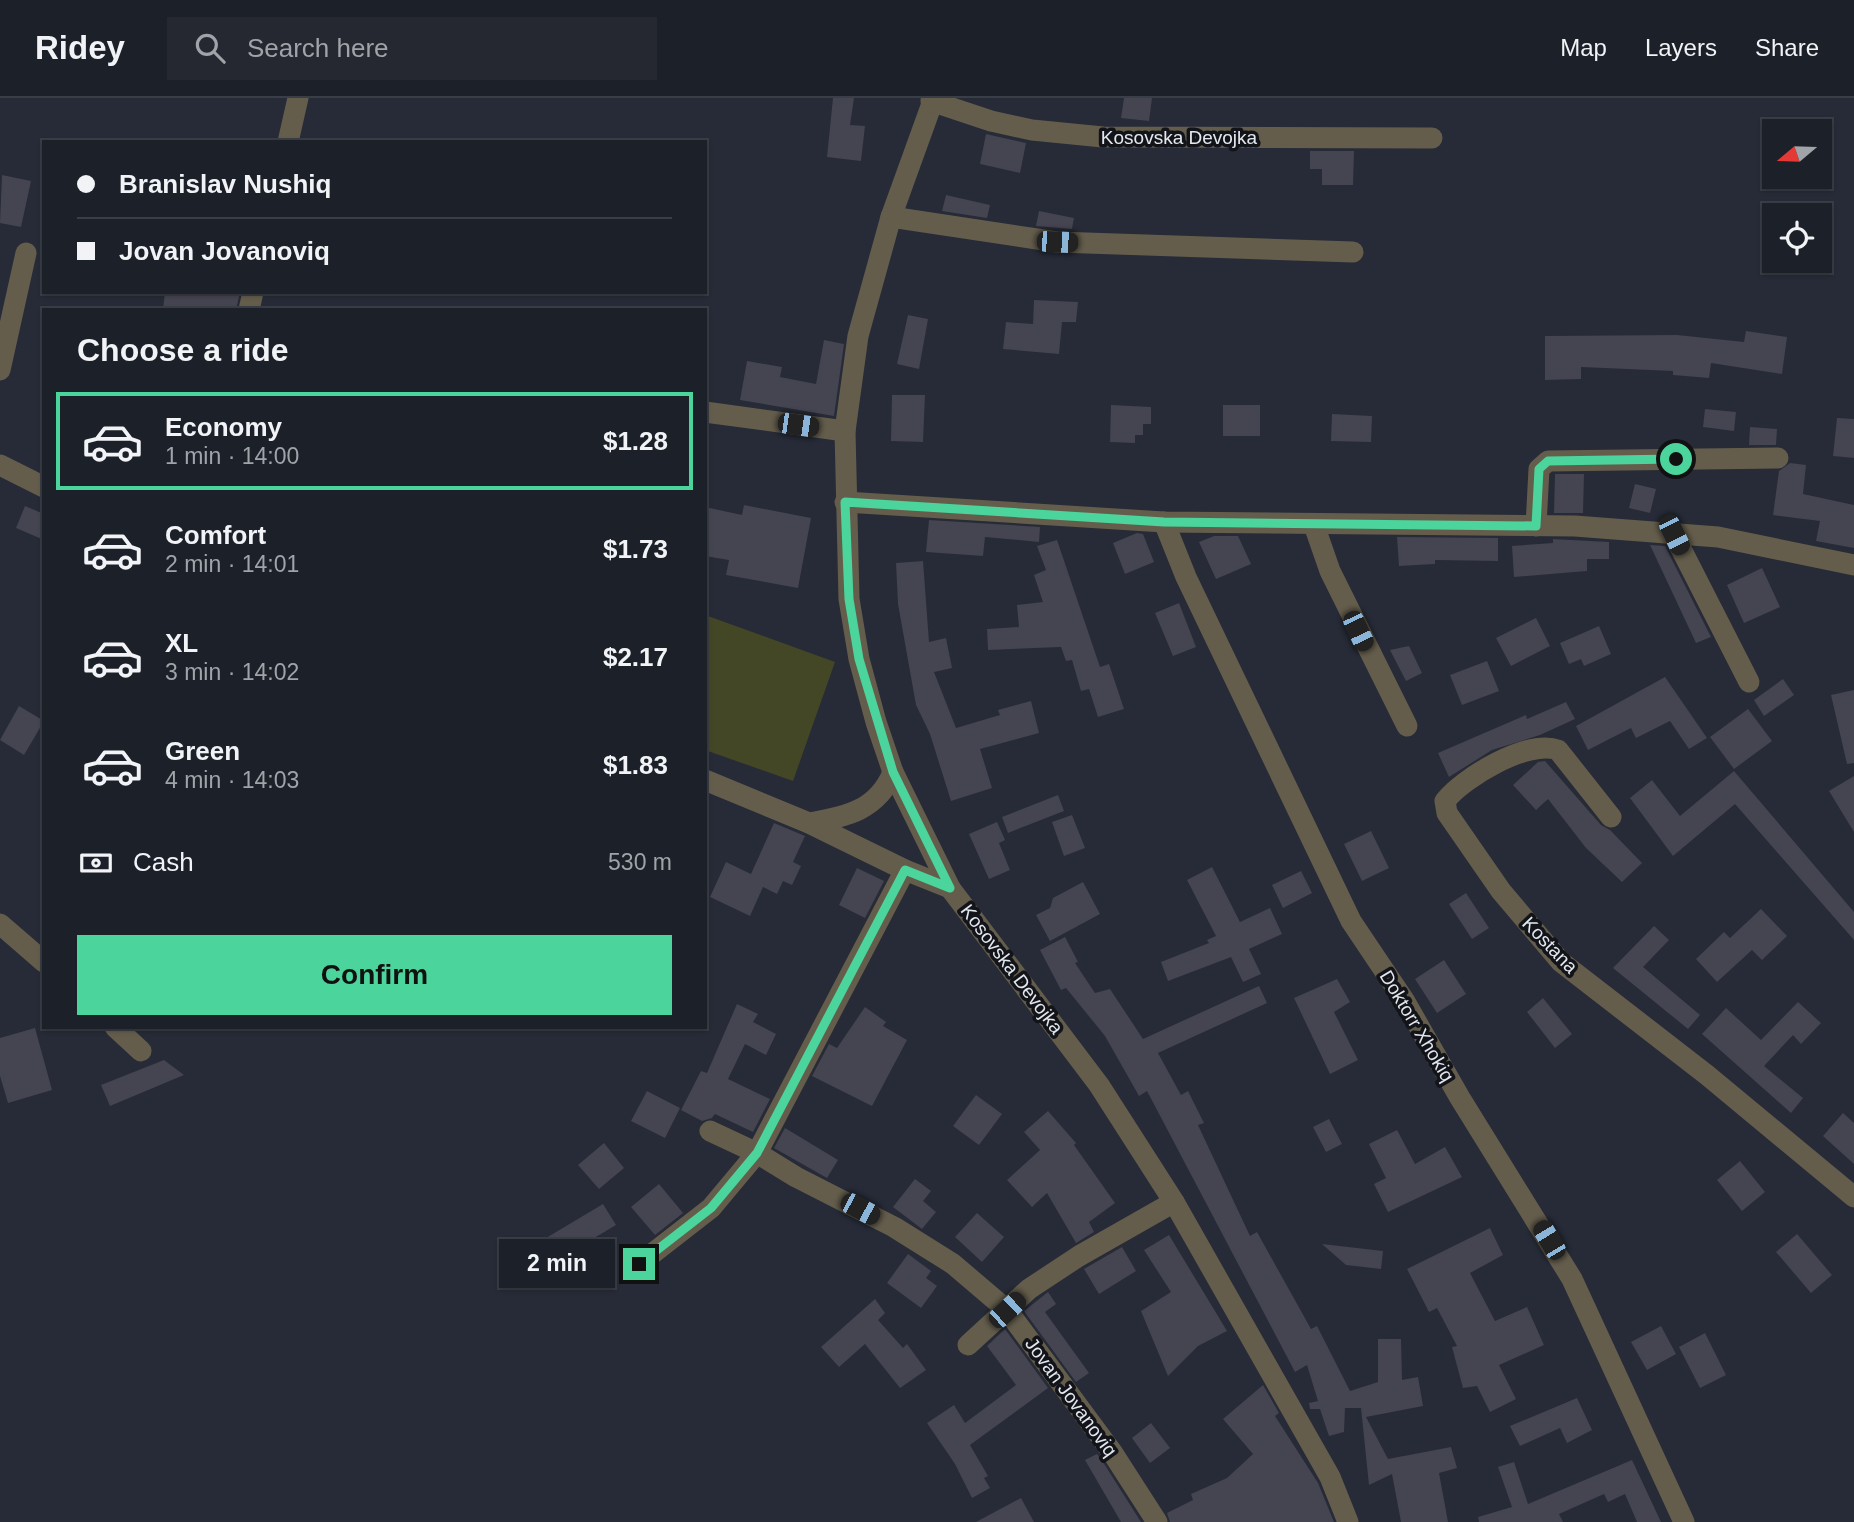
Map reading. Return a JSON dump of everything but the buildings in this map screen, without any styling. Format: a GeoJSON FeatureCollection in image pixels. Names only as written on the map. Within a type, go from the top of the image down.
{"type":"FeatureCollection","features":[{"type":"Feature","properties":{"kind":"street"},"geometry":{"type":"LineString","coordinates":[[288,140],[298,98]]}},
{"type":"Feature","properties":{"kind":"street","name":"Kosovska Devojka"},"geometry":{"type":"LineString","coordinates":[[1348,1522],[1330,1477],[1174,1202],[1099,1084],[950,888],[893,772],[859,659],[849,599],[845,431],[858,336],[891,217],[932,99],[991,121],[1032,130],[1103,137],[1432,138]]}},
{"type":"Feature","properties":{"kind":"street"},"geometry":{"type":"LineString","coordinates":[[891,217],[1057,242],[1353,252]]}},
{"type":"Feature","properties":{"kind":"street"},"geometry":{"type":"LineString","coordinates":[[0,370],[26,253]]}},
{"type":"Feature","properties":{"kind":"street"},"geometry":{"type":"LineString","coordinates":[[707,412],[845,431]]}},
{"type":"Feature","properties":{"kind":"street"},"geometry":{"type":"LineString","coordinates":[[1536,526],[1539,469],[1548,461],[1778,458]]}},
{"type":"Feature","properties":{"kind":"street"},"geometry":{"type":"LineString","coordinates":[[0,465],[42,485]]}},
{"type":"Feature","properties":{"kind":"street"},"geometry":{"type":"LineString","coordinates":[[845,502],[1164,522],[1536,526],[1718,537],[1854,565]]}},
{"type":"Feature","properties":{"kind":"street","name":"Doktorr Xhokiq"},"geometry":{"type":"LineString","coordinates":[[1164,522],[1186,577],[1351,921],[1404,1000],[1460,1098],[1572,1279],[1684,1522]]}},
{"type":"Feature","properties":{"kind":"street"},"geometry":{"type":"LineString","coordinates":[[1314,525],[1341,594],[1407,726]]}},
{"type":"Feature","properties":{"kind":"street"},"geometry":{"type":"LineString","coordinates":[[1674,535],[1749,682]]}},
{"type":"Feature","properties":{"kind":"street","name":"Kostana"},"geometry":{"type":"LineString","coordinates":[[1611,817],[1558,750],[1548,746],[1533,748],[1480,771],[1455,789],[1445,801],[1447,813],[1501,891],[1561,962],[1707,1075],[1854,1197]]}},
{"type":"Feature","properties":{"kind":"street"},"geometry":{"type":"LineString","coordinates":[[809,823],[850,816],[886,791],[893,772]]}},
{"type":"Feature","properties":{"kind":"street"},"geometry":{"type":"LineString","coordinates":[[707,781],[809,823],[905,870],[950,888]]}},
{"type":"Feature","properties":{"kind":"street"},"geometry":{"type":"LineString","coordinates":[[639,1264],[711,1208],[757,1153],[905,870]]}},
{"type":"Feature","properties":{"kind":"street"},"geometry":{"type":"LineString","coordinates":[[0,924],[42,960]]}},
{"type":"Feature","properties":{"kind":"street"},"geometry":{"type":"LineString","coordinates":[[117,1029],[141,1051]]}},
{"type":"Feature","properties":{"kind":"street","name":"Jovan Jovanoviq"},"geometry":{"type":"LineString","coordinates":[[710,1131],[757,1153],[796,1177],[894,1227],[953,1264],[1007,1310],[1112,1452],[1157,1522]]}},
{"type":"Feature","properties":{"kind":"street"},"geometry":{"type":"LineString","coordinates":[[968,1345],[1029,1289],[1079,1256],[1174,1202]]}},
{"type":"Feature","properties":{"kind":"green space"},"geometry":{"type":"Polygon","coordinates":[[[707,616],[835,662],[793,781],[707,751],[707,616]]]}},
{"type":"Feature","properties":{"kind":"route"},"geometry":{"type":"LineString","coordinates":[[639,1264],[711,1208],[757,1153],[849,972],[905,870],[950,888],[893,772],[876,722],[859,659],[849,599],[845,502],[1164,522],[1536,526],[1539,469],[1548,461],[1676,459]]}}]}
